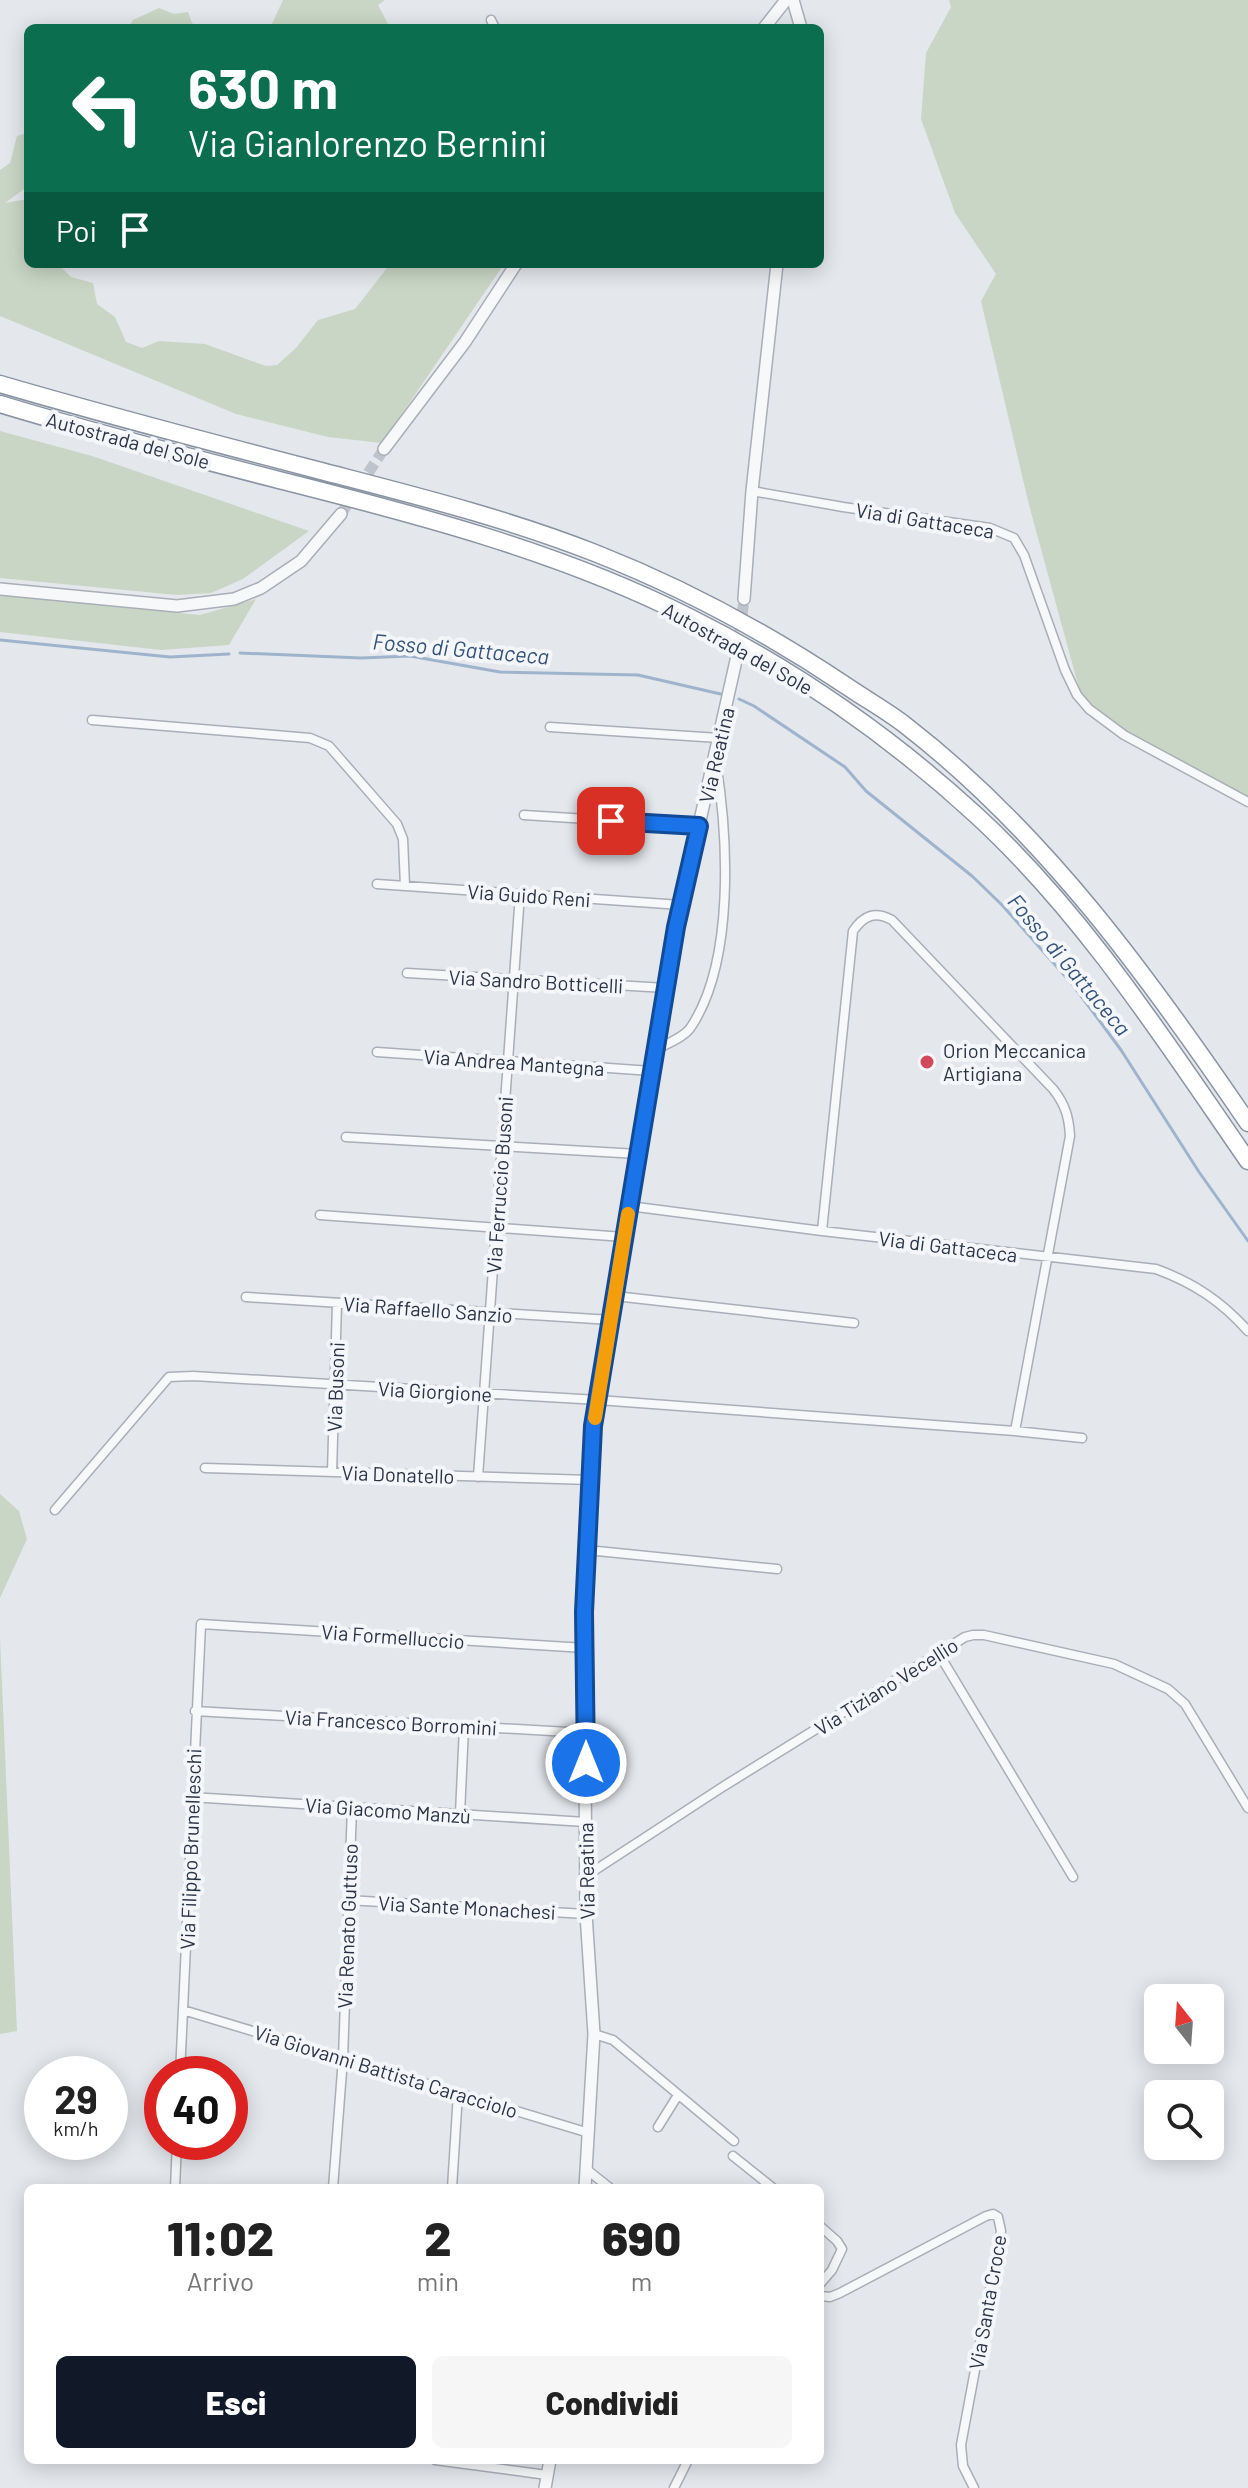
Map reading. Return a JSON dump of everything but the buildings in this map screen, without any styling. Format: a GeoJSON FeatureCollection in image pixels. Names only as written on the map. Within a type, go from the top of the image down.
{"type":"FeatureCollection","features":[{"type":"Feature","properties":{"kind":"highway","name":"Autostrada del Sole"},"geometry":{"type":"LineString","coordinates":[[0,384],[476,511],[596,553],[701,600],[801,655],[905,725],[994,803],[1086,901],[1183,1027],[1248,1123]]}},
{"type":"Feature","properties":{"kind":"highway","name":"Autostrada del Sole"},"geometry":{"type":"LineString","coordinates":[[0,404],[110,437],[380,506],[587,572],[689,617],[785,672],[886,738],[909,757],[978,817],[1072,916],[1164,1039],[1248,1161]]}},
{"type":"Feature","properties":{"kind":"street"},"geometry":{"type":"LineString","coordinates":[[767,24],[786,0]]}},
{"type":"Feature","properties":{"kind":"street"},"geometry":{"type":"LineString","coordinates":[[793,0],[800,24]]}},
{"type":"Feature","properties":{"kind":"street"},"geometry":{"type":"LineString","coordinates":[[384,449],[465,342],[513,268]]}},
{"type":"Feature","properties":{"kind":"street"},"geometry":{"type":"LineString","coordinates":[[744,599],[752,491],[777,268]]}},
{"type":"Feature","properties":{"kind":"street","name":"Via di Gattaceca"},"geometry":{"type":"LineString","coordinates":[[752,491],[990,528],[1014,538],[1024,555],[1077,695],[1103,721],[1124,735],[1248,802]]}},
{"type":"Feature","properties":{"kind":"street"},"geometry":{"type":"LineString","coordinates":[[0,589],[177,606],[234,599],[261,588],[301,561],[341,514]]}},
{"type":"Feature","properties":{"kind":"street","name":"Via Reatina"},"geometry":{"type":"LineString","coordinates":[[585,2184],[594,2034],[586,1914],[585,1822],[585,1648],[593,1426],[681,905],[737,656]]}},
{"type":"Feature","properties":{"kind":"street"},"geometry":{"type":"LineString","coordinates":[[92,720],[310,738],[329,746],[397,824],[403,839],[405,886]]}},
{"type":"Feature","properties":{"kind":"street"},"geometry":{"type":"LineString","coordinates":[[550,727],[719,738]]}},
{"type":"Feature","properties":{"kind":"street"},"geometry":{"type":"LineString","coordinates":[[655,1050],[690,1030],[716,973],[722,943],[724,814],[715,755]]}},
{"type":"Feature","properties":{"kind":"street"},"geometry":{"type":"LineString","coordinates":[[524,815],[699,826]]}},
{"type":"Feature","properties":{"kind":"street","name":"Via Guido Reni"},"geometry":{"type":"LineString","coordinates":[[377,884],[681,905]]}},
{"type":"Feature","properties":{"kind":"street","name":"Via Ferruccio Busoni"},"geometry":{"type":"LineString","coordinates":[[478,1477],[520,894]]}},
{"type":"Feature","properties":{"kind":"street"},"geometry":{"type":"LineString","coordinates":[[822,1231],[853,931],[860,921],[880,914],[892,920],[1062,1101],[1069,1120],[1070,1136],[1015,1431]]}},
{"type":"Feature","properties":{"kind":"street","name":"Via Sandro Botticelli"},"geometry":{"type":"LineString","coordinates":[[407,973],[666,988]]}},
{"type":"Feature","properties":{"kind":"street","name":"Via Andrea Mantegna"},"geometry":{"type":"LineString","coordinates":[[377,1052],[652,1071]]}},
{"type":"Feature","properties":{"kind":"street"},"geometry":{"type":"LineString","coordinates":[[346,1137],[638,1154]]}},
{"type":"Feature","properties":{"kind":"street","name":"Via di Gattaceca"},"geometry":{"type":"LineString","coordinates":[[629,1206],[1156,1269],[1205,1291],[1228,1309],[1248,1331]]}},
{"type":"Feature","properties":{"kind":"street"},"geometry":{"type":"LineString","coordinates":[[320,1215],[624,1237]]}},
{"type":"Feature","properties":{"kind":"street"},"geometry":{"type":"LineString","coordinates":[[615,1296],[854,1323]]}},
{"type":"Feature","properties":{"kind":"street","name":"Via Raffaello Sanzio"},"geometry":{"type":"LineString","coordinates":[[246,1297],[611,1320]]}},
{"type":"Feature","properties":{"kind":"street","name":"Via Busoni"},"geometry":{"type":"LineString","coordinates":[[332,1472],[337,1303]]}},
{"type":"Feature","properties":{"kind":"street","name":"Via Giorgione"},"geometry":{"type":"LineString","coordinates":[[55,1510],[169,1377],[598,1400],[1082,1438]]}},
{"type":"Feature","properties":{"kind":"street","name":"Via Donatello"},"geometry":{"type":"LineString","coordinates":[[205,1468],[591,1480]]}},
{"type":"Feature","properties":{"kind":"street"},"geometry":{"type":"LineString","coordinates":[[587,1550],[777,1569]]}},
{"type":"Feature","properties":{"kind":"street","name":"Via Formelluccio"},"geometry":{"type":"LineString","coordinates":[[201,1624],[585,1648]]}},
{"type":"Feature","properties":{"kind":"street","name":"Via Filippo Brunelleschi"},"geometry":{"type":"LineString","coordinates":[[181,2056],[201,1624]]}},
{"type":"Feature","properties":{"kind":"street","name":"Via Tiziano Vecellio"},"geometry":{"type":"LineString","coordinates":[[586,1876],[724,1786],[969,1636],[984,1635],[1107,1662],[1162,1686],[1185,1704],[1248,1808]]}},
{"type":"Feature","properties":{"kind":"street"},"geometry":{"type":"LineString","coordinates":[[939,1654],[1073,1877]]}},
{"type":"Feature","properties":{"kind":"street","name":"Via Francesco Borromini"},"geometry":{"type":"LineString","coordinates":[[195,1711],[586,1733]]}},
{"type":"Feature","properties":{"kind":"street"},"geometry":{"type":"LineString","coordinates":[[460,1814],[464,1727]]}},
{"type":"Feature","properties":{"kind":"street","name":"Via Giacomo Manzù"},"geometry":{"type":"LineString","coordinates":[[191,1797],[585,1822]]}},
{"type":"Feature","properties":{"kind":"street","name":"Via Renato Guttuso"},"geometry":{"type":"LineString","coordinates":[[333,2184],[343,2058],[352,1807]]}},
{"type":"Feature","properties":{"kind":"street","name":"Via Sante Monachesi"},"geometry":{"type":"LineString","coordinates":[[347,1900],[586,1914]]}},
{"type":"Feature","properties":{"kind":"street","name":"Via Giovanni Battista Caracciolo"},"geometry":{"type":"LineString","coordinates":[[183,2010],[589,2133]]}},
{"type":"Feature","properties":{"kind":"street"},"geometry":{"type":"LineString","coordinates":[[594,2034],[613,2040],[734,2141]]}},
{"type":"Feature","properties":{"kind":"street"},"geometry":{"type":"LineString","coordinates":[[452,2184],[458,2093]]}},
{"type":"Feature","properties":{"kind":"street"},"geometry":{"type":"LineString","coordinates":[[658,2127],[678,2095]]}},
{"type":"Feature","properties":{"kind":"street"},"geometry":{"type":"LineString","coordinates":[[733,2156],[768,2184]]}},
{"type":"Feature","properties":{"kind":"street"},"geometry":{"type":"LineString","coordinates":[[175,2184],[176,2160]]}},
{"type":"Feature","properties":{"kind":"street"},"geometry":{"type":"LineString","coordinates":[[586,2169],[605,2184]]}},
{"type":"Feature","properties":{"kind":"street","name":"Via Santa Croce"},"geometry":{"type":"LineString","coordinates":[[824,2296],[840,2293],[986,2216],[993,2214],[998,2217],[1000,2234],[961,2445],[963,2466],[974,2488]]}},
{"type":"Feature","properties":{"kind":"street"},"geometry":{"type":"LineString","coordinates":[[824,2230],[839,2243],[842,2251],[824,2280]]}},
{"type":"Feature","properties":{"kind":"street"},"geometry":{"type":"LineString","coordinates":[[465,2464],[547,2475]]}},
{"type":"Feature","properties":{"kind":"street"},"geometry":{"type":"LineString","coordinates":[[545,2488],[549,2464]]}},
{"type":"Feature","properties":{"kind":"street"},"geometry":{"type":"LineString","coordinates":[[674,2488],[686,2464]]}},
{"type":"Feature","properties":{"kind":"green space"},"geometry":{"type":"Polygon","coordinates":[[[283,0],[385,0],[378,5],[388,24],[272,24],[283,0]]]}},
{"type":"Feature","properties":{"kind":"green space"},"geometry":{"type":"Polygon","coordinates":[[[949,0],[1248,0],[1248,798],[1136,739],[1103,718],[1080,692],[1029,505],[981,301],[996,274],[955,213],[921,119],[926,53],[951,7],[949,0]]]}},
{"type":"Feature","properties":{"kind":"green space"},"geometry":{"type":"Polygon","coordinates":[[[159,8],[174,14],[188,12],[194,24],[130,24],[159,8]]]}},
{"type":"Feature","properties":{"kind":"green space"},"geometry":{"type":"Polygon","coordinates":[[[24,134],[24,189],[5,203],[24,200],[24,268],[62,268],[71,277],[93,283],[97,304],[115,317],[126,342],[142,348],[159,341],[205,344],[266,366],[277,365],[296,348],[318,320],[355,309],[387,268],[501,268],[382,443],[328,437],[236,414],[0,316],[0,170],[10,163],[17,136],[24,134]]]}},
{"type":"Feature","properties":{"kind":"green space"},"geometry":{"type":"Polygon","coordinates":[[[0,431],[92,456],[309,531],[243,579],[211,593],[177,595],[0,578],[0,431]]]}},
{"type":"Feature","properties":{"kind":"green space"},"geometry":{"type":"Polygon","coordinates":[[[0,595],[200,615],[256,599],[229,645],[161,650],[0,632],[0,595]]]}},
{"type":"Feature","properties":{"kind":"green space"},"geometry":{"type":"Polygon","coordinates":[[[0,1494],[19,1511],[27,1539],[0,1598],[0,1494]]]}},
{"type":"Feature","properties":{"kind":"green space"},"geometry":{"type":"Polygon","coordinates":[[[0,1638],[17,2031],[0,2034],[0,1638]]]}},
{"type":"Feature","properties":{"kind":"waterway","name":"Fosso di Gattaceca"},"geometry":{"type":"LineString","coordinates":[[0,640],[170,657],[229,654]]}},
{"type":"Feature","properties":{"kind":"waterway","name":"Fosso di Gattaceca"},"geometry":{"type":"LineString","coordinates":[[240,653],[361,658],[410,656],[500,672],[638,675],[725,695]]}},
{"type":"Feature","properties":{"kind":"waterway","name":"Fosso di Gattaceca"},"geometry":{"type":"LineString","coordinates":[[739,699],[845,767],[866,791],[972,876],[1002,905],[1073,985],[1121,1050],[1199,1172],[1248,1241]]}},
{"type":"Feature","properties":{"kind":"tunnel"},"geometry":{"type":"LineString","coordinates":[[341,514],[384,449]]}},
{"type":"Feature","properties":{"kind":"tunnel"},"geometry":{"type":"LineString","coordinates":[[738,648],[744,599]]}},
{"type":"Feature","properties":{"kind":"slow traffic"},"geometry":{"type":"LineString","coordinates":[[595,1418],[628,1214]]}},
{"type":"Feature","properties":{"kind":"place","name":"Orion Meccanica Artigiana"},"geometry":{"type":"Point","coordinates":[927,1062]}},
{"type":"Feature","properties":{"kind":"route"},"geometry":{"type":"LineString","coordinates":[[586,1763],[584,1612],[593,1426],[676,927],[699,826],[611,821]]}}]}
